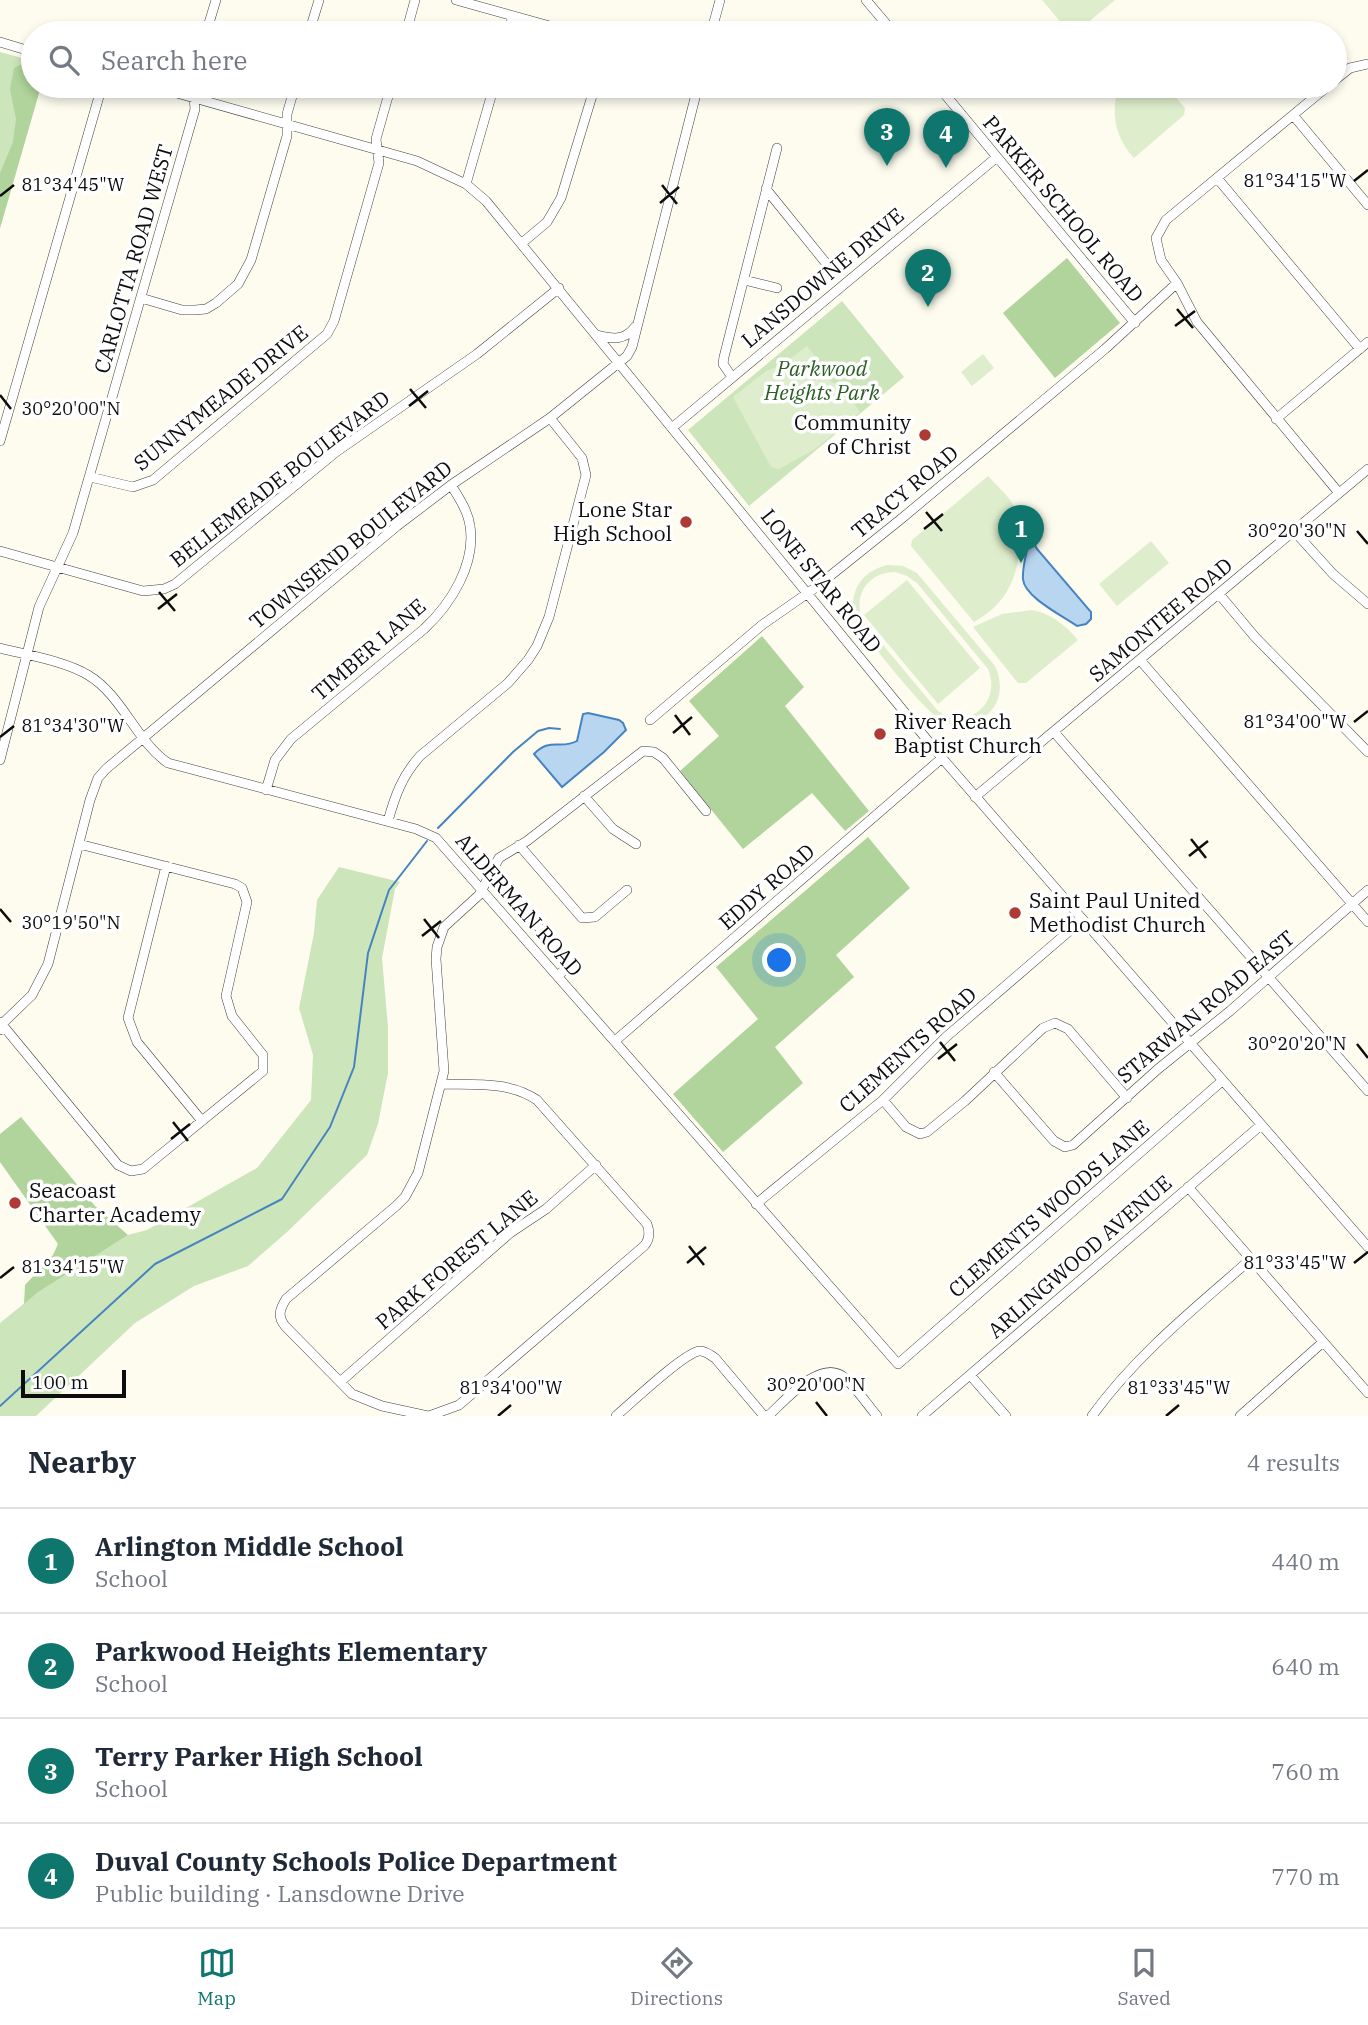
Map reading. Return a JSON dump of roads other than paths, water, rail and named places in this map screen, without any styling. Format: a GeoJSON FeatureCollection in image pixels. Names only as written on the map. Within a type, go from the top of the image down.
{"type":"FeatureCollection","features":[{"type":"Feature","properties":{"kind":"street"},"geometry":{"type":"LineString","coordinates":[[209,21],[215,0]]}},
{"type":"Feature","properties":{"kind":"street"},"geometry":{"type":"LineString","coordinates":[[313,21],[319,0]]}},
{"type":"Feature","properties":{"kind":"street"},"geometry":{"type":"LineString","coordinates":[[409,21],[415,0]]}},
{"type":"Feature","properties":{"kind":"street"},"geometry":{"type":"LineString","coordinates":[[456,0],[531,21]]}},
{"type":"Feature","properties":{"kind":"street"},"geometry":{"type":"LineString","coordinates":[[714,21],[720,0]]}},
{"type":"Feature","properties":{"kind":"street"},"geometry":{"type":"LineString","coordinates":[[866,0],[884,21]]}},
{"type":"Feature","properties":{"kind":"street"},"geometry":{"type":"LineString","coordinates":[[512,21],[513,16]]}},
{"type":"Feature","properties":{"kind":"street"},"geometry":{"type":"LineString","coordinates":[[0,42],[21,48]]}},
{"type":"Feature","properties":{"kind":"street"},"geometry":{"type":"LineString","coordinates":[[1347,70],[1366,64]]}},
{"type":"Feature","properties":{"kind":"street"},"geometry":{"type":"LineString","coordinates":[[0,441],[99,98]]}},
{"type":"Feature","properties":{"kind":"street","name":"CARLOTTA ROAD WEST"},"geometry":{"type":"LineString","coordinates":[[0,760],[43,596],[73,533],[90,477],[195,109],[194,98]]}},
{"type":"Feature","properties":{"kind":"street","name":"LONE STAR ROAD"},"geometry":{"type":"LineString","coordinates":[[197,98],[417,161],[466,184],[486,201],[942,758],[1368,1247]]}},
{"type":"Feature","properties":{"kind":"street"},"geometry":{"type":"LineString","coordinates":[[141,298],[182,310],[206,309],[237,285],[251,260],[287,136],[287,114],[292,98]]}},
{"type":"Feature","properties":{"kind":"street","name":"SUNNYMEADE DRIVE"},"geometry":{"type":"LineString","coordinates":[[90,477],[133,487],[153,480],[327,334],[334,321],[379,163],[376,139],[388,98]]}},
{"type":"Feature","properties":{"kind":"street"},"geometry":{"type":"LineString","coordinates":[[466,184],[491,98]]}},
{"type":"Feature","properties":{"kind":"street"},"geometry":{"type":"LineString","coordinates":[[523,243],[547,222],[561,198],[590,98]]}},
{"type":"Feature","properties":{"kind":"street","name":"TOWNSEND BOULEVARD"},"geometry":{"type":"LineString","coordinates":[[1,1025],[32,995],[48,964],[98,778],[115,760],[397,526],[451,485],[550,418],[627,356],[632,347],[695,98]]}},
{"type":"Feature","properties":{"kind":"street","name":"PARKER SCHOOL ROAD"},"geometry":{"type":"LineString","coordinates":[[948,98],[1135,323]]}},
{"type":"Feature","properties":{"kind":"street"},"geometry":{"type":"LineString","coordinates":[[1314,98],[1166,220],[1156,238],[1158,254],[1201,327],[1339,493]]}},
{"type":"Feature","properties":{"kind":"street"},"geometry":{"type":"LineString","coordinates":[[1293,115],[1368,205]]}},
{"type":"Feature","properties":{"kind":"street"},"geometry":{"type":"LineString","coordinates":[[732,377],[726,369],[724,357],[777,148]]}},
{"type":"Feature","properties":{"kind":"street","name":"LANSDOWNE DRIVE"},"geometry":{"type":"LineString","coordinates":[[673,427],[997,157]]}},
{"type":"Feature","properties":{"kind":"street"},"geometry":{"type":"LineString","coordinates":[[1217,178],[1360,349]]}},
{"type":"Feature","properties":{"kind":"street"},"geometry":{"type":"LineString","coordinates":[[766,189],[834,273]]}},
{"type":"Feature","properties":{"kind":"street"},"geometry":{"type":"LineString","coordinates":[[744,280],[778,288]]}},
{"type":"Feature","properties":{"kind":"street","name":"TRACY ROAD"},"geometry":{"type":"LineString","coordinates":[[650,720],[762,625],[808,593],[901,519],[1135,323],[1177,283]]}},
{"type":"Feature","properties":{"kind":"street","name":"BELLEMEADE BOULEVARD"},"geometry":{"type":"LineString","coordinates":[[58,567],[123,586],[154,591],[164,589],[188,575],[336,452],[477,354],[559,288]]}},
{"type":"Feature","properties":{"kind":"street"},"geometry":{"type":"LineString","coordinates":[[597,335],[619,339],[629,334],[638,323]]}},
{"type":"Feature","properties":{"kind":"street"},"geometry":{"type":"LineString","coordinates":[[1276,419],[1368,342]]}},
{"type":"Feature","properties":{"kind":"street"},"geometry":{"type":"LineString","coordinates":[[388,821],[395,796],[410,767],[508,683],[528,660],[544,631],[586,475],[582,458],[550,418]]}},
{"type":"Feature","properties":{"kind":"street","name":"SAMONTEE ROAD"},"geometry":{"type":"LineString","coordinates":[[975,797],[1368,469]]}},
{"type":"Feature","properties":{"kind":"street","name":"TIMBER LANE"},"geometry":{"type":"LineString","coordinates":[[266,790],[275,760],[291,739],[424,629],[435,619],[456,589],[468,554],[470,525],[467,512],[451,485]]}},
{"type":"Feature","properties":{"kind":"street"},"geometry":{"type":"LineString","coordinates":[[1294,531],[1333,574],[1368,604]]}},
{"type":"Feature","properties":{"kind":"street"},"geometry":{"type":"LineString","coordinates":[[0,551],[58,567]]}},
{"type":"Feature","properties":{"kind":"street"},"geometry":{"type":"LineString","coordinates":[[1219,594],[1255,637],[1368,752]]}},
{"type":"Feature","properties":{"kind":"street","name":"ALDERMAN ROAD"},"geometry":{"type":"LineString","coordinates":[[0,648],[71,667],[89,675],[104,688],[169,763],[388,821],[436,838],[898,1364]]}},
{"type":"Feature","properties":{"kind":"street"},"geometry":{"type":"LineString","coordinates":[[1140,660],[1368,922]]}},
{"type":"Feature","properties":{"kind":"street"},"geometry":{"type":"LineString","coordinates":[[1054,732],[1368,1091]]}},
{"type":"Feature","properties":{"kind":"street"},"geometry":{"type":"LineString","coordinates":[[442,1084],[504,1086],[526,1093],[545,1107],[647,1224],[649,1236],[644,1246],[459,1405],[428,1416],[398,1411],[352,1394],[285,1326],[279,1316],[280,1308],[293,1293],[405,1197],[418,1173],[442,1084],[445,1055],[437,947],[444,927],[479,895],[499,858],[643,751],[650,751],[663,758],[706,811]]}},
{"type":"Feature","properties":{"kind":"street","name":"EDDY ROAD"},"geometry":{"type":"LineString","coordinates":[[615,1041],[942,758]]}},
{"type":"Feature","properties":{"kind":"street"},"geometry":{"type":"LineString","coordinates":[[584,796],[613,829],[636,844]]}},
{"type":"Feature","properties":{"kind":"street"},"geometry":{"type":"LineString","coordinates":[[1,1025],[118,1165],[131,1171],[143,1169],[259,1076],[265,1063],[264,1055],[232,1016],[226,996],[247,902],[242,888],[79,844]]}},
{"type":"Feature","properties":{"kind":"street"},"geometry":{"type":"LineString","coordinates":[[519,845],[582,918],[595,917],[627,890]]}},
{"type":"Feature","properties":{"kind":"street"},"geometry":{"type":"LineString","coordinates":[[166,866],[128,1018],[137,1042],[202,1121]]}},
{"type":"Feature","properties":{"kind":"street"},"geometry":{"type":"LineString","coordinates":[[490,874],[570,964],[558,975]]}},
{"type":"Feature","properties":{"kind":"street","name":"STARWAN ROAD EAST"},"geometry":{"type":"LineString","coordinates":[[994,1072],[1054,1141],[1065,1147],[1080,1141],[1189,1043],[1269,978],[1368,890]]}},
{"type":"Feature","properties":{"kind":"street","name":"CLEMENTS ROAD"},"geometry":{"type":"LineString","coordinates":[[756,1204],[883,1100],[946,1037],[1082,920]]}},
{"type":"Feature","properties":{"kind":"street"},"geometry":{"type":"LineString","coordinates":[[883,1100],[906,1127],[920,1134],[934,1128],[1042,1028],[1055,1023],[1068,1030],[1127,1098]]}},
{"type":"Feature","properties":{"kind":"street","name":"CLEMENTS WOODS LANE"},"geometry":{"type":"LineString","coordinates":[[898,1364],[1222,1081]]}},
{"type":"Feature","properties":{"kind":"street","name":"ARLINGWOOD AVENUE"},"geometry":{"type":"LineString","coordinates":[[922,1416],[1261,1125]]}},
{"type":"Feature","properties":{"kind":"street","name":"PARK FOREST LANE"},"geometry":{"type":"LineString","coordinates":[[340,1382],[510,1233],[546,1209],[596,1165]]}},
{"type":"Feature","properties":{"kind":"street"},"geometry":{"type":"LineString","coordinates":[[1188,1187],[1368,1393]]}},
{"type":"Feature","properties":{"kind":"street"},"geometry":{"type":"LineString","coordinates":[[1092,1416],[1150,1348],[1251,1259]]}},
{"type":"Feature","properties":{"kind":"street"},"geometry":{"type":"LineString","coordinates":[[1240,1416],[1323,1342]]}},
{"type":"Feature","properties":{"kind":"street"},"geometry":{"type":"LineString","coordinates":[[616,1416],[685,1357],[698,1351],[707,1352],[715,1358],[766,1416],[811,1379],[826,1371],[843,1377],[877,1416]]}},
{"type":"Feature","properties":{"kind":"street"},"geometry":{"type":"LineString","coordinates":[[970,1375],[1006,1416]]}},
{"type":"Feature","properties":{"kind":"water"},"geometry":{"type":"Polygon","coordinates":[[[1029,540],[1032,540],[1091,612],[1091,619],[1086,624],[1077,626],[1037,599],[1025,586],[1023,570],[1029,540]]]}},
{"type":"Feature","properties":{"kind":"water"},"geometry":{"type":"Polygon","coordinates":[[[583,714],[619,720],[626,730],[562,787],[534,754],[545,746],[577,741],[583,714]]]}},
{"type":"Feature","properties":{"kind":"waterway"},"geometry":{"type":"LineString","coordinates":[[438,828],[513,752],[538,731],[560,729]]}},
{"type":"Feature","properties":{"kind":"waterway"},"geometry":{"type":"LineString","coordinates":[[0,1406],[155,1264],[282,1199],[330,1127],[354,1067],[368,953],[389,890],[427,841]]}},
{"type":"Feature","properties":{"kind":"place","name":"Terry Parker High School"},"geometry":{"type":"Point","coordinates":[887,166]}},
{"type":"Feature","properties":{"kind":"place","name":"Duval County Schools Police Department"},"geometry":{"type":"Point","coordinates":[946,168]}},
{"type":"Feature","properties":{"kind":"place","name":"Parkwood Heights Elementary"},"geometry":{"type":"Point","coordinates":[928,307]}},
{"type":"Feature","properties":{"kind":"place","name":"Community of Christ"},"geometry":{"type":"Point","coordinates":[925,435]}},
{"type":"Feature","properties":{"kind":"place","name":"Lone Star High School"},"geometry":{"type":"Point","coordinates":[686,522]}},
{"type":"Feature","properties":{"kind":"place","name":"Arlington Middle School"},"geometry":{"type":"Point","coordinates":[1021,563]}},
{"type":"Feature","properties":{"kind":"place","name":"River Reach Baptist Church"},"geometry":{"type":"Point","coordinates":[880,734]}},
{"type":"Feature","properties":{"kind":"place","name":"Saint Paul United Methodist Church"},"geometry":{"type":"Point","coordinates":[1015,913]}},
{"type":"Feature","properties":{"kind":"place","name":"Seacoast Charter Academy"},"geometry":{"type":"Point","coordinates":[15,1203]}},
{"type":"Feature","properties":{"kind":"park label","name":"Parkwood Heights Park"},"geometry":{"type":"Point","coordinates":[822,381]}}]}
